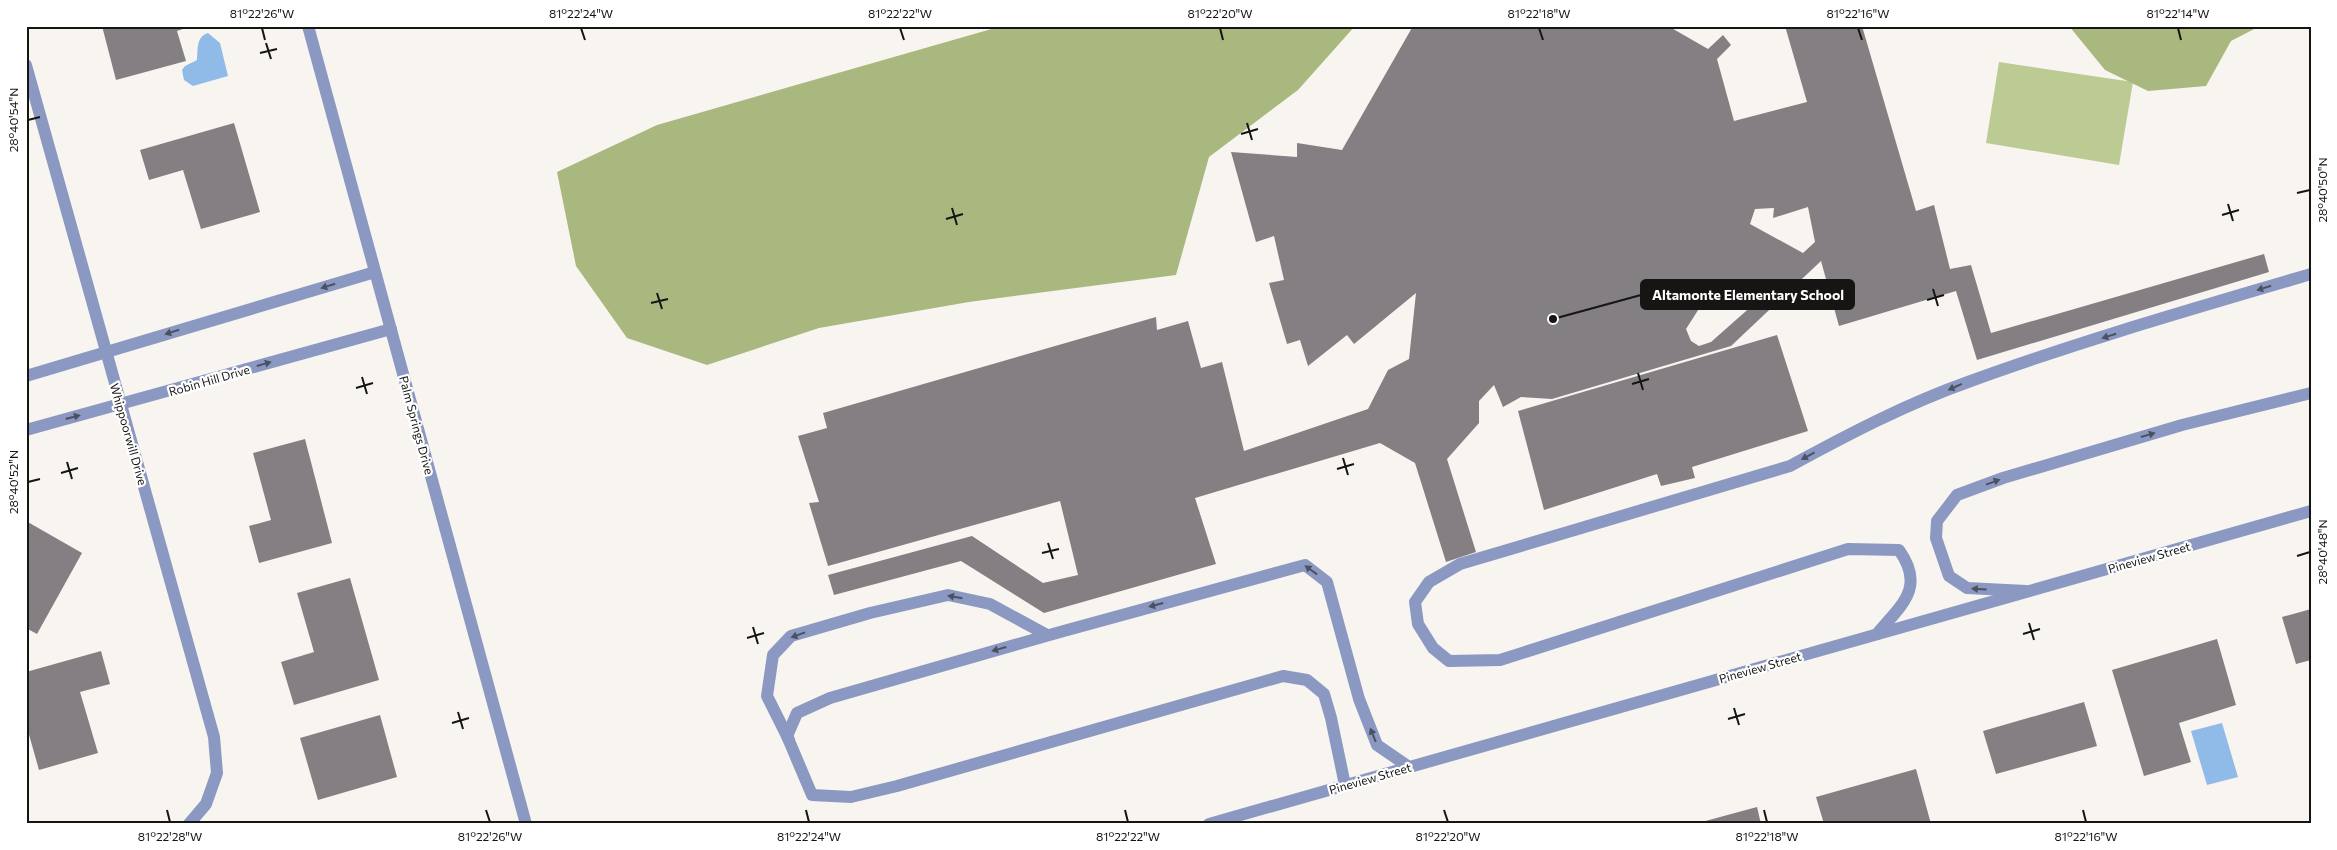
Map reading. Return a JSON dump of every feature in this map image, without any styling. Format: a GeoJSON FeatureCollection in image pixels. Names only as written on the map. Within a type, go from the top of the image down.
{"type":"FeatureCollection","features":[{"type":"Feature","properties":{"kind":"street","name":"Palm Springs Drive"},"geometry":{"type":"LineString","coordinates":[[308,26],[526,824]]}},
{"type":"Feature","properties":{"kind":"street","name":"Whippoorwill Drive"},"geometry":{"type":"LineString","coordinates":[[26,65],[214,737],[217,774],[206,804],[189,824]]}},
{"type":"Feature","properties":{"kind":"street"},"geometry":{"type":"LineString","coordinates":[[26,376],[375,272]]}},
{"type":"Feature","properties":{"kind":"street"},"geometry":{"type":"LineString","coordinates":[[1877,634],[1909,594],[1912,579],[1907,562],[1898,550],[1848,550],[1500,660],[1449,661],[1433,648],[1418,624],[1414,602],[1429,582],[1460,564],[1790,466],[1838,440],[1966,382],[2157,320],[2311,274]]}},
{"type":"Feature","properties":{"kind":"street","name":"Robin Hill Drive"},"geometry":{"type":"LineString","coordinates":[[26,430],[390,329]]}},
{"type":"Feature","properties":{"kind":"street"},"geometry":{"type":"LineString","coordinates":[[2028,591],[1967,588],[1949,576],[1936,538],[1937,521],[1957,495],[2003,478],[2182,425],[2311,393]]}},
{"type":"Feature","properties":{"kind":"street","name":"Pineview Street"},"geometry":{"type":"LineString","coordinates":[[1209,824],[2311,511]]}},
{"type":"Feature","properties":{"kind":"street"},"geometry":{"type":"LineString","coordinates":[[789,740],[787,736],[797,713],[830,698],[1048,635],[1305,565],[1327,582],[1359,699],[1377,744],[1409,767]]}},
{"type":"Feature","properties":{"kind":"street"},"geometry":{"type":"LineString","coordinates":[[1048,635],[990,604],[948,595],[870,613],[791,636],[772,655],[767,696],[789,740],[812,795],[851,797],[897,786],[1283,676],[1308,680],[1324,694],[1345,785]]}},
{"type":"Feature","properties":{"kind":"green space"},"geometry":{"type":"Polygon","coordinates":[[[1002,26],[1355,26],[1298,90],[1209,157],[1176,275],[969,302],[819,328],[707,365],[627,338],[576,266],[557,172],[657,125],[1002,26]]]}},
{"type":"Feature","properties":{"kind":"green space"},"geometry":{"type":"Polygon","coordinates":[[[2069,26],[2260,26],[2231,41],[2206,86],[2148,91],[2105,70],[2069,26]]]}},
{"type":"Feature","properties":{"kind":"green space"},"geometry":{"type":"Polygon","coordinates":[[[1999,62],[2133,82],[2119,165],[1986,143],[1999,62]]]}},
{"type":"Feature","properties":{"kind":"water"},"geometry":{"type":"Polygon","coordinates":[[[208,33],[220,43],[228,76],[193,86],[184,80],[182,70],[185,66],[197,60],[201,37],[208,33]]]}},
{"type":"Feature","properties":{"kind":"water"},"geometry":{"type":"Polygon","coordinates":[[[2222,723],[2238,777],[2207,785],[2191,731],[2222,723]]]}},
{"type":"Feature","properties":{"kind":"building"},"geometry":{"type":"Polygon","coordinates":[[[102,26],[192,26],[177,31],[186,61],[116,80],[102,26]]]}},
{"type":"Feature","properties":{"kind":"building"},"geometry":{"type":"Polygon","coordinates":[[[1413,26],[1668,26],[1708,49],[1723,35],[1731,45],[1717,59],[1734,121],[1807,102],[1785,26],[1862,26],[1916,211],[1934,205],[1950,269],[1971,265],[1991,333],[2264,254],[2269,272],[1977,360],[1956,291],[1839,326],[1821,261],[1731,346],[1552,399],[1521,397],[1503,407],[1494,385],[1479,401],[1479,423],[1447,459],[1476,552],[1446,562],[1415,463],[1380,443],[1195,498],[1216,564],[1044,613],[961,561],[834,595],[828,575],[972,536],[1043,583],[1078,575],[1060,501],[828,566],[809,503],[819,502],[798,436],[827,428],[823,413],[1156,317],[1157,330],[1188,321],[1201,368],[1222,362],[1244,451],[1368,409],[1388,370],[1409,359],[1416,293],[1354,344],[1347,335],[1308,366],[1300,340],[1287,344],[1269,283],[1284,280],[1274,236],[1256,242],[1231,152],[1297,157],[1297,143],[1342,150],[1413,26]],[[1808,207],[1773,218],[1774,208],[1755,209],[1750,224],[1803,253],[1815,242],[1808,207]],[[1716,282],[1686,329],[1691,341],[1699,346],[1711,342],[1754,304],[1716,282]]]}},
{"type":"Feature","properties":{"kind":"building"},"geometry":{"type":"Polygon","coordinates":[[[234,123],[260,212],[201,229],[183,170],[149,180],[140,150],[234,123]]]}},
{"type":"Feature","properties":{"kind":"building"},"geometry":{"type":"Polygon","coordinates":[[[1777,335],[1808,431],[1692,467],[1695,478],[1661,486],[1657,474],[1544,510],[1518,411],[1777,335]]]}},
{"type":"Feature","properties":{"kind":"building"},"geometry":{"type":"Polygon","coordinates":[[[305,439],[332,543],[259,563],[249,526],[271,520],[253,453],[305,439]]]}},
{"type":"Feature","properties":{"kind":"building"},"geometry":{"type":"Polygon","coordinates":[[[26,521],[82,553],[37,634],[26,628],[26,521]]]}},
{"type":"Feature","properties":{"kind":"building"},"geometry":{"type":"Polygon","coordinates":[[[350,578],[379,680],[294,705],[281,662],[314,652],[297,593],[350,578]]]}},
{"type":"Feature","properties":{"kind":"building"},"geometry":{"type":"Polygon","coordinates":[[[2311,609],[2311,660],[2296,664],[2282,617],[2311,609]]]}},
{"type":"Feature","properties":{"kind":"building"},"geometry":{"type":"Polygon","coordinates":[[[2217,639],[2236,705],[2179,723],[2191,762],[2144,776],[2112,670],[2217,639]]]}},
{"type":"Feature","properties":{"kind":"building"},"geometry":{"type":"Polygon","coordinates":[[[101,651],[110,684],[80,692],[98,753],[39,770],[26,724],[26,672],[101,651]]]}},
{"type":"Feature","properties":{"kind":"building"},"geometry":{"type":"Polygon","coordinates":[[[2084,702],[2097,746],[1996,774],[1983,731],[2084,702]]]}},
{"type":"Feature","properties":{"kind":"building"},"geometry":{"type":"Polygon","coordinates":[[[380,715],[397,777],[318,800],[300,738],[380,715]]]}},
{"type":"Feature","properties":{"kind":"building"},"geometry":{"type":"Polygon","coordinates":[[[1916,769],[1931,824],[1824,824],[1816,797],[1916,769]]]}},
{"type":"Feature","properties":{"kind":"building"},"geometry":{"type":"Polygon","coordinates":[[[1757,807],[1761,824],[1698,824],[1698,823],[1757,807]]]}},
{"type":"Feature","properties":{"kind":"place","name":"Altamonte Elementary School"},"geometry":{"type":"Point","coordinates":[1553,319]}}]}
